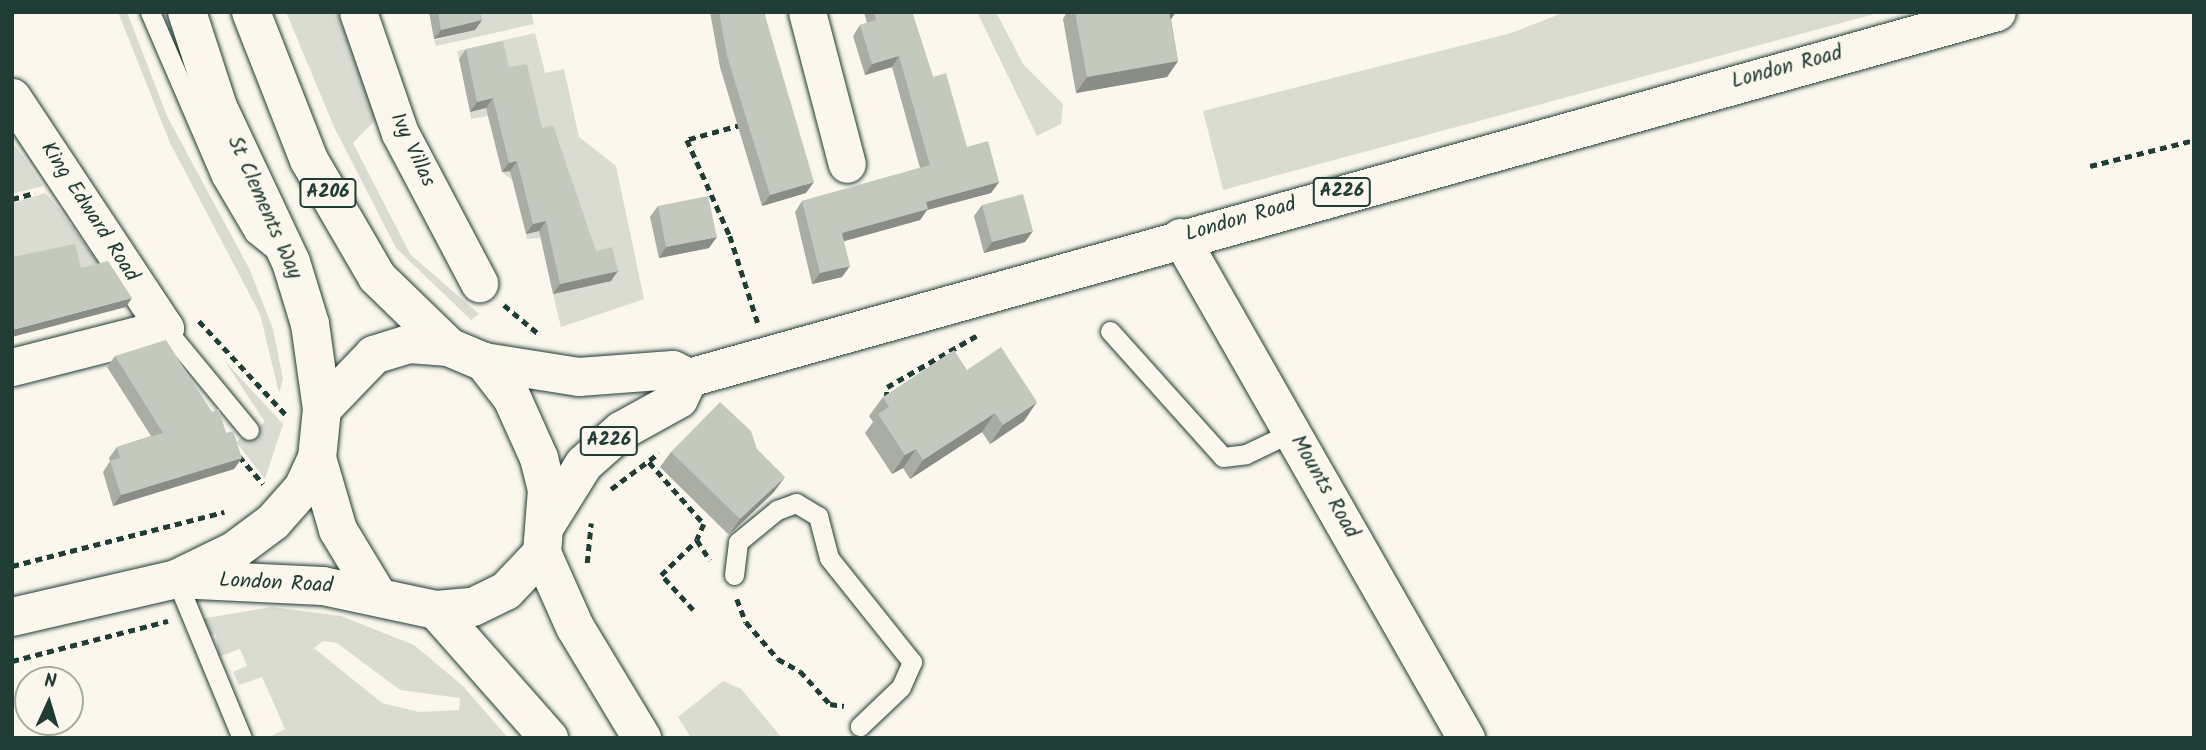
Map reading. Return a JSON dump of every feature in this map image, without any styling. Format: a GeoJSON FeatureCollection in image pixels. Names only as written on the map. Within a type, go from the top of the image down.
{"type":"FeatureCollection","features":[{"type":"Feature","properties":{"kind":"main road","name":"St Clements Way"},"geometry":{"type":"LineString","coordinates":[[187,12],[218,107],[290,262],[310,324],[322,409]]}},
{"type":"Feature","properties":{"kind":"main road","name":"A206"},"geometry":{"type":"LineString","coordinates":[[250,12],[309,160],[377,276],[449,347]]}},
{"type":"Feature","properties":{"kind":"main road","name":"London Road"},"geometry":{"type":"LineString","coordinates":[[484,362],[579,377],[673,370],[689,378],[1180,237],[1997,12]]}},
{"type":"Feature","properties":{"kind":"main road"},"geometry":{"type":"LineString","coordinates":[[544,539],[506,591],[473,607],[436,610],[376,593],[338,530],[317,458],[322,409],[374,355],[408,344],[449,347],[484,362],[512,398],[539,458],[544,539],[575,627],[642,738]]}},
{"type":"Feature","properties":{"kind":"main road","name":"A226"},"geometry":{"type":"LineString","coordinates":[[544,539],[584,464],[621,432],[679,399],[689,378]]}},
{"type":"Feature","properties":{"kind":"main road","name":"London Road"},"geometry":{"type":"LineString","coordinates":[[12,617],[176,579],[234,551],[273,522],[303,488],[317,458]]}},
{"type":"Feature","properties":{"kind":"main road","name":"London Road"},"geometry":{"type":"LineString","coordinates":[[176,579],[376,593]]}},
{"type":"Feature","properties":{"kind":"main road"},"geometry":{"type":"LineString","coordinates":[[436,610],[549,738]]}},
{"type":"Feature","properties":{"kind":"street","name":"Ivy Villas"},"geometry":{"type":"LineString","coordinates":[[358,12],[400,133],[479,283]]}},
{"type":"Feature","properties":{"kind":"street"},"geometry":{"type":"LineString","coordinates":[[807,12],[814,51],[848,164]]}},
{"type":"Feature","properties":{"kind":"street","name":"King Edward Road"},"geometry":{"type":"LineString","coordinates":[[12,97],[165,328]]}},
{"type":"Feature","properties":{"kind":"street","name":"Mounts Road"},"geometry":{"type":"LineString","coordinates":[[1180,237],[1466,738]]}},
{"type":"Feature","properties":{"kind":"street"},"geometry":{"type":"LineString","coordinates":[[12,367],[165,328]]}},
{"type":"Feature","properties":{"kind":"lane"},"geometry":{"type":"LineString","coordinates":[[150,12],[194,123],[241,213],[254,233],[290,262]]}},
{"type":"Feature","properties":{"kind":"lane"},"geometry":{"type":"LineString","coordinates":[[165,328],[249,430]]}},
{"type":"Feature","properties":{"kind":"lane"},"geometry":{"type":"LineString","coordinates":[[1110,331],[1223,457],[1245,454],[1292,432]]}},
{"type":"Feature","properties":{"kind":"lane"},"geometry":{"type":"LineString","coordinates":[[726,579],[736,547],[747,533],[786,504],[814,511],[829,558],[912,662],[901,687],[863,728]]}},
{"type":"Feature","properties":{"kind":"lane"},"geometry":{"type":"LineString","coordinates":[[176,579],[188,616],[242,738]]}},
{"type":"Feature","properties":{"kind":"path"},"geometry":{"type":"LineString","coordinates":[[752,123],[687,140],[730,236],[760,331]]}},
{"type":"Feature","properties":{"kind":"path"},"geometry":{"type":"LineString","coordinates":[[2090,166],[2194,140]]}},
{"type":"Feature","properties":{"kind":"path"},"geometry":{"type":"LineString","coordinates":[[12,199],[49,188]]}},
{"type":"Feature","properties":{"kind":"path"},"geometry":{"type":"LineString","coordinates":[[889,403],[887,387],[986,330]]}},
{"type":"Feature","properties":{"kind":"path"},"geometry":{"type":"LineString","coordinates":[[605,494],[663,449]]}},
{"type":"Feature","properties":{"kind":"path"},"geometry":{"type":"LineString","coordinates":[[237,453],[266,488]]}},
{"type":"Feature","properties":{"kind":"path"},"geometry":{"type":"LineString","coordinates":[[649,462],[704,523],[698,540],[661,572],[692,610]]}},
{"type":"Feature","properties":{"kind":"path"},"geometry":{"type":"LineString","coordinates":[[588,576],[594,515]]}},
{"type":"Feature","properties":{"kind":"path"},"geometry":{"type":"LineString","coordinates":[[698,540],[726,579],[746,622],[778,659],[800,671],[830,704],[863,728]]}},
{"type":"Feature","properties":{"kind":"path"},"geometry":{"type":"LineString","coordinates":[[12,661],[188,616]]}},
{"type":"Feature","properties":{"kind":"shaded area"},"geometry":{"type":"Polygon","coordinates":[[[118,12],[127,12],[167,116],[250,270],[273,329],[283,379],[279,393],[260,314],[170,143],[118,12]]]}},
{"type":"Feature","properties":{"kind":"shaded area"},"geometry":{"type":"Polygon","coordinates":[[[286,12],[337,12],[377,118],[353,143],[410,254],[479,314],[471,320],[396,248],[335,129],[286,12]]]}},
{"type":"Feature","properties":{"kind":"shaded area"},"geometry":{"type":"Polygon","coordinates":[[[471,12],[531,12],[534,24],[436,46],[434,40],[475,30],[471,12]]]}},
{"type":"Feature","properties":{"kind":"shaded area"},"geometry":{"type":"Polygon","coordinates":[[[977,12],[996,12],[1023,64],[1063,104],[1061,124],[1037,136],[977,12]]]}},
{"type":"Feature","properties":{"kind":"shaded area"},"geometry":{"type":"Polygon","coordinates":[[[1565,12],[1882,12],[1223,190],[1203,111],[1511,33],[1565,12]]]}},
{"type":"Feature","properties":{"kind":"shaded area"},"geometry":{"type":"Polygon","coordinates":[[[535,33],[545,73],[564,69],[579,137],[616,166],[644,299],[561,327],[553,294],[610,281],[589,261],[583,234],[527,239],[526,234],[567,224],[502,172],[552,161],[488,116],[471,119],[470,112],[526,100],[459,59],[457,51],[535,33]]]}},
{"type":"Feature","properties":{"kind":"shaded area"},"geometry":{"type":"Polygon","coordinates":[[[12,142],[23,156],[43,186],[12,194],[12,142]]]}},
{"type":"Feature","properties":{"kind":"shaded area"},"geometry":{"type":"Polygon","coordinates":[[[45,193],[104,270],[12,263],[12,203],[45,193]]]}},
{"type":"Feature","properties":{"kind":"shaded area"},"geometry":{"type":"Polygon","coordinates":[[[224,360],[283,424],[265,479],[236,442],[265,422],[224,360]]]}},
{"type":"Feature","properties":{"kind":"shaded area"},"geometry":{"type":"Polygon","coordinates":[[[272,607],[341,616],[414,645],[463,686],[508,738],[267,738],[285,729],[262,677],[239,685],[233,672],[247,666],[240,649],[218,657],[216,634],[208,636],[200,619],[272,607]],[[323,641],[314,648],[382,703],[419,712],[459,710],[460,698],[400,690],[337,643],[323,641]]]}},
{"type":"Feature","properties":{"kind":"shaded area"},"geometry":{"type":"Polygon","coordinates":[[[723,681],[741,689],[782,738],[691,738],[678,717],[723,681]]]}},
{"type":"Feature","properties":{"kind":"building"},"geometry":{"type":"Polygon","coordinates":[[[438,12],[480,12],[482,20],[441,30],[438,12]]]}},
{"type":"Feature","properties":{"kind":"building"},"geometry":{"type":"Polygon","coordinates":[[[719,12],[764,12],[814,182],[770,195],[727,56],[719,12]]]}},
{"type":"Feature","properties":{"kind":"building"},"geometry":{"type":"Polygon","coordinates":[[[874,12],[912,12],[933,77],[946,73],[967,147],[988,141],[999,182],[926,202],[928,209],[842,233],[850,266],[820,273],[802,201],[930,165],[899,56],[872,64],[860,25],[876,20],[874,12]]]}},
{"type":"Feature","properties":{"kind":"building"},"geometry":{"type":"Polygon","coordinates":[[[1075,12],[1169,12],[1178,61],[1087,77],[1075,12]]]}},
{"type":"Feature","properties":{"kind":"building"},"geometry":{"type":"Polygon","coordinates":[[[503,41],[509,67],[527,64],[542,128],[553,125],[596,251],[612,247],[618,271],[560,284],[546,221],[533,224],[517,161],[509,163],[493,98],[477,102],[466,49],[503,41]]]}},
{"type":"Feature","properties":{"kind":"building"},"geometry":{"type":"Polygon","coordinates":[[[1023,194],[1033,231],[992,242],[982,205],[1023,194]]]}},
{"type":"Feature","properties":{"kind":"building"},"geometry":{"type":"Polygon","coordinates":[[[708,196],[717,237],[666,247],[658,206],[708,196]]]}},
{"type":"Feature","properties":{"kind":"building"},"geometry":{"type":"Polygon","coordinates":[[[75,244],[81,268],[108,261],[132,298],[12,330],[12,257],[75,244]]]}},
{"type":"Feature","properties":{"kind":"building"},"geometry":{"type":"Polygon","coordinates":[[[166,340],[212,412],[219,409],[226,433],[233,431],[242,458],[121,495],[110,461],[120,458],[117,447],[163,433],[115,356],[166,340]]]}},
{"type":"Feature","properties":{"kind":"building"},"geometry":{"type":"Polygon","coordinates":[[[1001,347],[1037,402],[1003,425],[995,413],[923,460],[916,449],[905,455],[878,414],[889,407],[883,397],[954,350],[967,370],[1001,347]]]}},
{"type":"Feature","properties":{"kind":"building"},"geometry":{"type":"Polygon","coordinates":[[[720,402],[751,431],[757,449],[785,477],[740,519],[671,452],[720,402]]]}}]}
